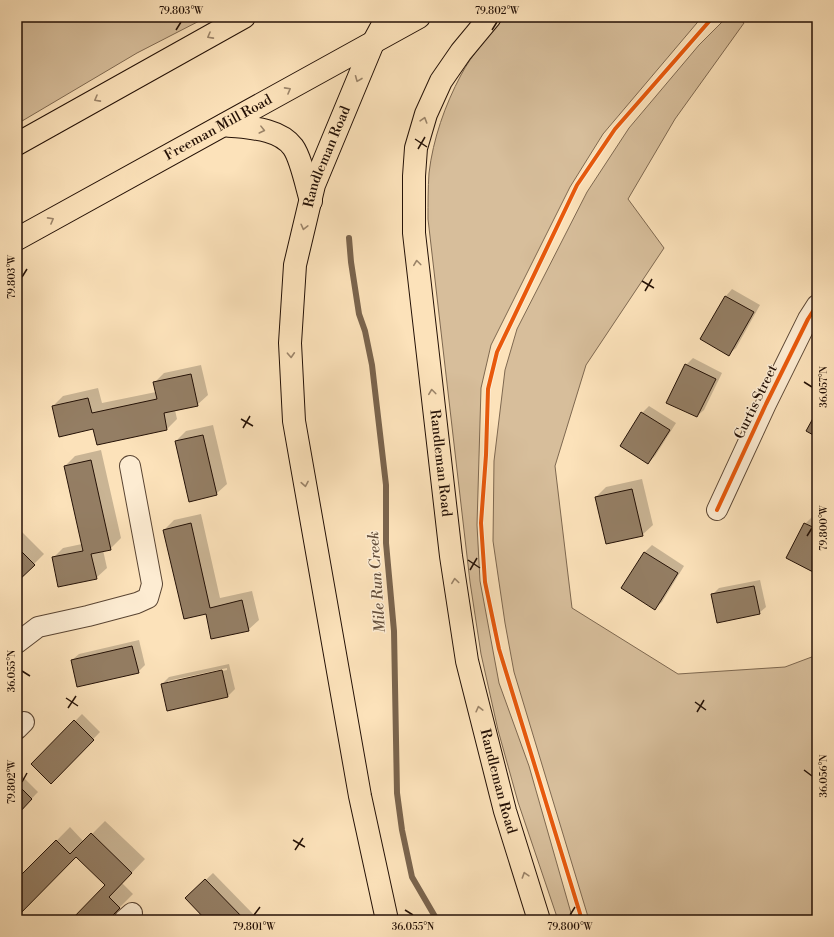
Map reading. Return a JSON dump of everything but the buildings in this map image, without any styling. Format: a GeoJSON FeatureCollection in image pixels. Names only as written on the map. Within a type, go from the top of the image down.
{"type":"FeatureCollection","features":[{"type":"Feature","properties":{"kind":"main road"},"geometry":{"type":"LineString","coordinates":[[17,144],[244,17]]}},
{"type":"Feature","properties":{"kind":"main road","name":"Randleman Road"},"geometry":{"type":"LineString","coordinates":[[387,17],[373,43],[314,185],[295,265],[290,343],[294,421],[360,796],[387,920]]}},
{"type":"Feature","properties":{"kind":"main road","name":"Freeman Mill Road"},"geometry":{"type":"LineString","coordinates":[[17,238],[419,17]]}},
{"type":"Feature","properties":{"kind":"main road","name":"Randleman Road"},"geometry":{"type":"LineString","coordinates":[[490,17],[461,52],[441,81],[426,114],[416,148],[414,176],[414,233],[451,556],[467,660],[505,811],[540,920]]}},
{"type":"Feature","properties":{"kind":"main road"},"geometry":{"type":"LineString","coordinates":[[224,125],[259,129],[279,135],[294,147],[302,167],[311,201]]}},
{"type":"Feature","properties":{"kind":"street","name":"Curtis Street"},"geometry":{"type":"LineString","coordinates":[[717,510],[766,404],[814,317]]}},
{"type":"Feature","properties":{"kind":"street"},"geometry":{"type":"LineString","coordinates":[[17,643],[38,627],[88,616],[137,603],[148,598],[152,584],[130,466]]}},
{"type":"Feature","properties":{"kind":"shaded area"},"geometry":{"type":"Polygon","coordinates":[[[17,17],[207,17],[137,53],[17,124],[17,17]]]}},
{"type":"Feature","properties":{"kind":"shaded area"},"geometry":{"type":"Polygon","coordinates":[[[505,17],[702,17],[603,134],[570,187],[491,345],[481,388],[477,525],[480,581],[499,683],[529,766],[573,920],[558,920],[518,802],[498,730],[481,654],[470,582],[428,219],[429,173],[431,160],[433,148],[445,110],[455,86],[470,60],[505,17]]]}},
{"type":"Feature","properties":{"kind":"shaded area"},"geometry":{"type":"Polygon","coordinates":[[[727,17],[737,17],[744,23],[675,119],[628,199],[664,248],[586,365],[555,466],[572,608],[678,674],[785,667],[817,655],[817,909],[806,920],[589,920],[514,672],[505,623],[493,541],[494,461],[505,370],[517,329],[587,192],[629,128],[699,45],[727,17]]]}},
{"type":"Feature","properties":{"kind":"waterway","name":"Mile Run Creek"},"geometry":{"type":"LineString","coordinates":[[349,238],[359,314],[365,331],[372,365],[386,485],[386,543],[394,631],[397,793],[402,830],[412,877],[437,920]]}},
{"type":"Feature","properties":{"kind":"cycle path"},"geometry":{"type":"LineString","coordinates":[[582,920],[499,649],[485,582],[481,523],[486,455],[488,389],[497,352],[577,185],[615,129],[713,17]]}},
{"type":"Feature","properties":{"kind":"cycle path"},"geometry":{"type":"LineString","coordinates":[[717,510],[766,404],[808,319],[817,305]]}}]}
